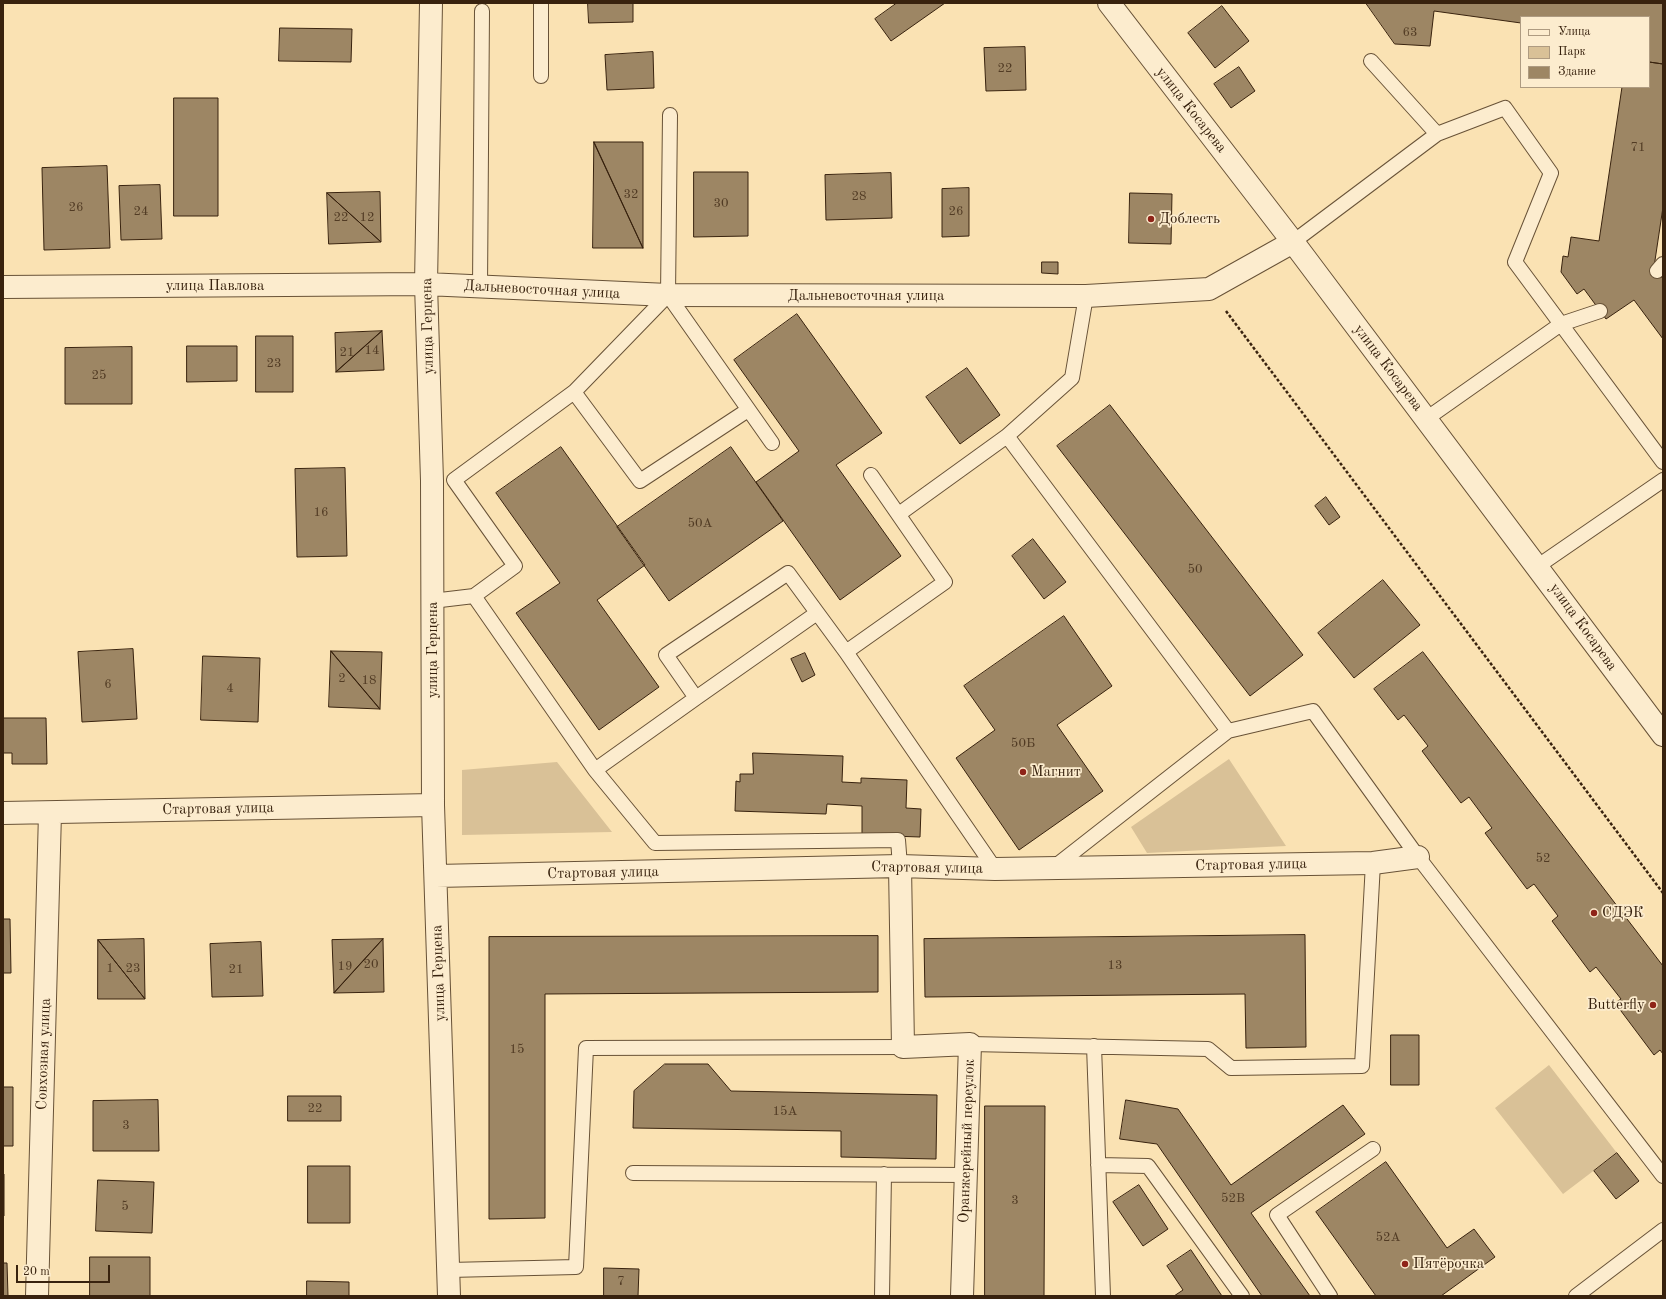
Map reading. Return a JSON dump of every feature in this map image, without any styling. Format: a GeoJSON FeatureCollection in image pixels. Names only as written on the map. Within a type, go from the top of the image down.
{"type":"FeatureCollection","features":[{"type":"Feature","properties":{"kind":"street","name":"улица Герцена"},"geometry":{"type":"LineString","coordinates":[[431,3],[426,284],[432,481],[433,804],[449,1296]]}},
{"type":"Feature","properties":{"kind":"street","name":"улица Косарева"},"geometry":{"type":"LineString","coordinates":[[1109,3],[1293,242],[1538,566],[1663,735]]}},
{"type":"Feature","properties":{"kind":"street","name":"Дальневосточная улица"},"geometry":{"type":"LineString","coordinates":[[426,284],[668,295],[1086,296],[1209,289],[1293,242]]}},
{"type":"Feature","properties":{"kind":"street","name":"улица Павлова"},"geometry":{"type":"LineString","coordinates":[[3,287],[426,284]]}},
{"type":"Feature","properties":{"kind":"street","name":"Стартовая улица"},"geometry":{"type":"LineString","coordinates":[[3,813],[433,804]]}},
{"type":"Feature","properties":{"kind":"street","name":"Совхозная улица"},"geometry":{"type":"LineString","coordinates":[[37,1296],[50,813]]}},
{"type":"Feature","properties":{"kind":"street","name":"Стартовая улица"},"geometry":{"type":"LineString","coordinates":[[436,876],[900,866],[995,869],[1373,863],[1418,857]]}},
{"type":"Feature","properties":{"kind":"street"},"geometry":{"type":"LineString","coordinates":[[900,866],[903,1047]]}},
{"type":"Feature","properties":{"kind":"street","name":"Оранжерейный переулок"},"geometry":{"type":"LineString","coordinates":[[903,1047],[970,1044],[962,1296]]}},
{"type":"Feature","properties":{"kind":"lane"},"geometry":{"type":"LineString","coordinates":[[541,3],[542,76]]}},
{"type":"Feature","properties":{"kind":"lane"},"geometry":{"type":"LineString","coordinates":[[480,287],[482,11]]}},
{"type":"Feature","properties":{"kind":"lane"},"geometry":{"type":"LineString","coordinates":[[1371,61],[1437,134]]}},
{"type":"Feature","properties":{"kind":"lane"},"geometry":{"type":"LineString","coordinates":[[1293,242],[1437,134],[1505,108],[1551,173],[1515,262],[1663,462]]}},
{"type":"Feature","properties":{"kind":"lane"},"geometry":{"type":"LineString","coordinates":[[670,115],[668,295],[772,443]]}},
{"type":"Feature","properties":{"kind":"lane"},"geometry":{"type":"LineString","coordinates":[[432,481],[454,480],[574,392],[668,295]]}},
{"type":"Feature","properties":{"kind":"lane"},"geometry":{"type":"LineString","coordinates":[[899,514],[1007,436],[1072,378],[1086,296]]}},
{"type":"Feature","properties":{"kind":"lane"},"geometry":{"type":"LineString","coordinates":[[1426,419],[1561,324],[1600,311]]}},
{"type":"Feature","properties":{"kind":"lane"},"geometry":{"type":"LineString","coordinates":[[574,392],[640,481],[748,410]]}},
{"type":"Feature","properties":{"kind":"lane"},"geometry":{"type":"LineString","coordinates":[[1007,436],[1228,731]]}},
{"type":"Feature","properties":{"kind":"lane"},"geometry":{"type":"LineString","coordinates":[[846,652],[945,582],[871,475]]}},
{"type":"Feature","properties":{"kind":"lane"},"geometry":{"type":"LineString","coordinates":[[432,601],[474,596],[515,566],[454,480]]}},
{"type":"Feature","properties":{"kind":"lane"},"geometry":{"type":"LineString","coordinates":[[1538,566],[1663,480]]}},
{"type":"Feature","properties":{"kind":"lane"},"geometry":{"type":"LineString","coordinates":[[696,698],[666,655],[788,573],[846,652],[995,869]]}},
{"type":"Feature","properties":{"kind":"lane"},"geometry":{"type":"LineString","coordinates":[[474,596],[595,770],[655,843],[898,840],[900,866]]}},
{"type":"Feature","properties":{"kind":"lane"},"geometry":{"type":"LineString","coordinates":[[595,770],[817,613]]}},
{"type":"Feature","properties":{"kind":"lane"},"geometry":{"type":"LineString","coordinates":[[1053,868],[1228,731],[1313,711],[1418,857],[1663,1176]]}},
{"type":"Feature","properties":{"kind":"lane"},"geometry":{"type":"LineString","coordinates":[[970,1044],[1208,1049],[1231,1068],[1362,1066],[1373,863]]}},
{"type":"Feature","properties":{"kind":"lane"},"geometry":{"type":"LineString","coordinates":[[1094,1046],[1103,1296]]}},
{"type":"Feature","properties":{"kind":"lane"},"geometry":{"type":"LineString","coordinates":[[448,1270],[576,1267],[586,1048],[903,1047]]}},
{"type":"Feature","properties":{"kind":"lane"},"geometry":{"type":"LineString","coordinates":[[1330,1296],[1277,1215],[1373,1149]]}},
{"type":"Feature","properties":{"kind":"lane"},"geometry":{"type":"LineString","coordinates":[[1098,1165],[1148,1166],[1242,1296]]}},
{"type":"Feature","properties":{"kind":"lane"},"geometry":{"type":"LineString","coordinates":[[633,1173],[966,1175]]}},
{"type":"Feature","properties":{"kind":"lane"},"geometry":{"type":"LineString","coordinates":[[882,1296],[884,1174]]}},
{"type":"Feature","properties":{"kind":"lane"},"geometry":{"type":"LineString","coordinates":[[1576,1296],[1663,1230]]}},
{"type":"Feature","properties":{"kind":"path"},"geometry":{"type":"LineString","coordinates":[[1209,289],[1663,893]]}},
{"type":"Feature","properties":{"kind":"green space"},"geometry":{"type":"Polygon","coordinates":[[[1229,759],[1286,846],[1147,853],[1131,827],[1229,759]]]}},
{"type":"Feature","properties":{"kind":"green space"},"geometry":{"type":"Polygon","coordinates":[[[557,762],[612,832],[462,835],[462,770],[557,762]]]}},
{"type":"Feature","properties":{"kind":"green space"},"geometry":{"type":"Polygon","coordinates":[[[1549,1065],[1617,1153],[1563,1194],[1495,1108],[1549,1065]]]}},
{"type":"Feature","properties":{"kind":"building"},"geometry":{"type":"Polygon","coordinates":[[[588,3],[633,3],[633,22],[589,23],[588,3]]]}},
{"type":"Feature","properties":{"kind":"building"},"geometry":{"type":"Polygon","coordinates":[[[897,3],[945,3],[891,41],[875,19],[897,3]]]}},
{"type":"Feature","properties":{"kind":"building"},"geometry":{"type":"Polygon","coordinates":[[[1366,3],[1663,3],[1663,64],[1650,62],[1650,16],[1520,16],[1520,23],[1434,11],[1430,46],[1395,44],[1366,3]]]}},
{"type":"Feature","properties":{"kind":"building"},"geometry":{"type":"Polygon","coordinates":[[[1222,6],[1249,41],[1215,68],[1188,33],[1222,6]]]}},
{"type":"Feature","properties":{"kind":"building"},"geometry":{"type":"Polygon","coordinates":[[[280,28],[352,29],[351,62],[279,61],[280,28]]]}},
{"type":"Feature","properties":{"kind":"building"},"geometry":{"type":"Polygon","coordinates":[[[1025,47],[1026,90],[986,91],[984,48],[1025,47]]]}},
{"type":"Feature","properties":{"kind":"building"},"geometry":{"type":"Polygon","coordinates":[[[653,52],[654,88],[607,90],[605,55],[653,52]]]}},
{"type":"Feature","properties":{"kind":"building"},"geometry":{"type":"Polygon","coordinates":[[[1650,62],[1663,64],[1663,207],[1654,267],[1663,279],[1663,339],[1634,300],[1606,319],[1584,289],[1577,294],[1561,272],[1563,256],[1568,257],[1571,237],[1599,241],[1622,88],[1650,88],[1650,62]]]}},
{"type":"Feature","properties":{"kind":"building"},"geometry":{"type":"Polygon","coordinates":[[[1239,67],[1255,91],[1231,108],[1214,84],[1239,67]]]}},
{"type":"Feature","properties":{"kind":"building"},"geometry":{"type":"Polygon","coordinates":[[[174,98],[218,98],[218,216],[174,216],[174,98]]]}},
{"type":"Feature","properties":{"kind":"building"},"geometry":{"type":"Polygon","coordinates":[[[594,142],[643,248],[593,248],[594,142]]]}},
{"type":"Feature","properties":{"kind":"building"},"geometry":{"type":"Polygon","coordinates":[[[594,142],[643,142],[643,248],[594,142]]]}},
{"type":"Feature","properties":{"kind":"building"},"geometry":{"type":"Polygon","coordinates":[[[107,166],[110,248],[44,250],[42,168],[107,166]]]}},
{"type":"Feature","properties":{"kind":"building"},"geometry":{"type":"Polygon","coordinates":[[[694,172],[748,172],[748,236],[694,237],[694,172]]]}},
{"type":"Feature","properties":{"kind":"building"},"geometry":{"type":"Polygon","coordinates":[[[891,173],[892,218],[826,220],[825,175],[891,173]]]}},
{"type":"Feature","properties":{"kind":"building"},"geometry":{"type":"Polygon","coordinates":[[[160,185],[162,239],[121,240],[119,186],[160,185]]]}},
{"type":"Feature","properties":{"kind":"building"},"geometry":{"type":"Polygon","coordinates":[[[969,188],[969,236],[942,237],[942,189],[969,188]]]}},
{"type":"Feature","properties":{"kind":"building"},"geometry":{"type":"Polygon","coordinates":[[[380,192],[381,242],[327,193],[380,192]]]}},
{"type":"Feature","properties":{"kind":"building"},"geometry":{"type":"Polygon","coordinates":[[[327,193],[381,242],[329,244],[327,193]]]}},
{"type":"Feature","properties":{"kind":"building","name":"Доблесть"},"geometry":{"type":"Polygon","coordinates":[[[1130,193],[1172,194],[1171,244],[1129,243],[1130,193]]]}},
{"type":"Feature","properties":{"kind":"building"},"geometry":{"type":"Polygon","coordinates":[[[1042,262],[1058,262],[1058,274],[1042,273],[1042,262]]]}},
{"type":"Feature","properties":{"kind":"building"},"geometry":{"type":"Polygon","coordinates":[[[797,314],[882,433],[836,465],[901,556],[840,600],[756,482],[799,451],[734,360],[797,314]]]}},
{"type":"Feature","properties":{"kind":"building"},"geometry":{"type":"Polygon","coordinates":[[[382,331],[336,372],[335,333],[382,331]]]}},
{"type":"Feature","properties":{"kind":"building"},"geometry":{"type":"Polygon","coordinates":[[[382,331],[384,370],[336,372],[382,331]]]}},
{"type":"Feature","properties":{"kind":"building"},"geometry":{"type":"Polygon","coordinates":[[[256,336],[293,336],[293,392],[256,392],[256,336]]]}},
{"type":"Feature","properties":{"kind":"building"},"geometry":{"type":"Polygon","coordinates":[[[187,346],[237,346],[237,381],[187,382],[187,346]]]}},
{"type":"Feature","properties":{"kind":"building"},"geometry":{"type":"Polygon","coordinates":[[[132,347],[132,404],[65,404],[65,348],[132,347]]]}},
{"type":"Feature","properties":{"kind":"building"},"geometry":{"type":"Polygon","coordinates":[[[967,368],[1000,415],[960,444],[926,397],[967,368]]]}},
{"type":"Feature","properties":{"kind":"building"},"geometry":{"type":"Polygon","coordinates":[[[1110,405],[1303,655],[1250,696],[1057,446],[1110,405]]]}},
{"type":"Feature","properties":{"kind":"building"},"geometry":{"type":"Polygon","coordinates":[[[561,447],[645,565],[597,600],[659,687],[599,730],[516,613],[560,583],[496,493],[561,447]]]}},
{"type":"Feature","properties":{"kind":"building"},"geometry":{"type":"Polygon","coordinates":[[[731,447],[783,521],[669,601],[617,527],[731,447]]]}},
{"type":"Feature","properties":{"kind":"building"},"geometry":{"type":"Polygon","coordinates":[[[345,468],[347,556],[297,557],[295,469],[345,468]]]}},
{"type":"Feature","properties":{"kind":"building"},"geometry":{"type":"Polygon","coordinates":[[[1326,497],[1340,517],[1329,525],[1315,506],[1326,497]]]}},
{"type":"Feature","properties":{"kind":"building"},"geometry":{"type":"Polygon","coordinates":[[[1033,539],[1066,582],[1044,599],[1012,556],[1033,539]]]}},
{"type":"Feature","properties":{"kind":"building"},"geometry":{"type":"Polygon","coordinates":[[[1383,580],[1420,625],[1354,678],[1318,633],[1383,580]]]}},
{"type":"Feature","properties":{"kind":"building"},"geometry":{"type":"Polygon","coordinates":[[[1064,616],[1112,686],[1057,725],[1103,791],[1019,850],[956,758],[995,730],[964,686],[1064,616]]]}},
{"type":"Feature","properties":{"kind":"building"},"geometry":{"type":"Polygon","coordinates":[[[133,649],[137,719],[82,722],[78,652],[133,649]]]}},
{"type":"Feature","properties":{"kind":"building"},"geometry":{"type":"Polygon","coordinates":[[[331,651],[380,709],[329,707],[331,651]]]}},
{"type":"Feature","properties":{"kind":"building"},"geometry":{"type":"Polygon","coordinates":[[[331,651],[382,652],[380,709],[331,651]]]}},
{"type":"Feature","properties":{"kind":"building"},"geometry":{"type":"Polygon","coordinates":[[[1423,652],[1663,966],[1663,1054],[1660,1050],[1654,1055],[1615,1003],[1621,999],[1596,967],[1590,972],[1552,921],[1558,916],[1534,884],[1527,889],[1485,833],[1492,828],[1469,797],[1461,803],[1422,751],[1428,746],[1404,715],[1398,720],[1374,689],[1423,652]]]}},
{"type":"Feature","properties":{"kind":"building"},"geometry":{"type":"Polygon","coordinates":[[[805,653],[815,675],[802,682],[791,659],[805,653]]]}},
{"type":"Feature","properties":{"kind":"building"},"geometry":{"type":"Polygon","coordinates":[[[203,656],[260,658],[258,722],[201,720],[203,656]]]}},
{"type":"Feature","properties":{"kind":"building"},"geometry":{"type":"Polygon","coordinates":[[[3,718],[46,718],[47,764],[12,764],[12,753],[3,753],[3,718]]]}},
{"type":"Feature","properties":{"kind":"building"},"geometry":{"type":"Polygon","coordinates":[[[753,753],[843,756],[842,782],[861,783],[861,778],[907,780],[906,808],[921,809],[920,837],[862,835],[862,806],[827,804],[826,814],[735,811],[736,781],[740,782],[740,774],[753,774],[753,753]]]}},
{"type":"Feature","properties":{"kind":"building"},"geometry":{"type":"Polygon","coordinates":[[[3,919],[10,919],[11,973],[3,973],[3,919]]]}},
{"type":"Feature","properties":{"kind":"building"},"geometry":{"type":"Polygon","coordinates":[[[1305,935],[1306,1047],[1246,1048],[1245,994],[925,997],[924,939],[1305,935]]]}},
{"type":"Feature","properties":{"kind":"building"},"geometry":{"type":"Polygon","coordinates":[[[878,936],[878,992],[545,994],[545,1218],[489,1219],[489,937],[878,936]]]}},
{"type":"Feature","properties":{"kind":"building"},"geometry":{"type":"Polygon","coordinates":[[[144,939],[145,999],[98,940],[144,939]]]}},
{"type":"Feature","properties":{"kind":"building"},"geometry":{"type":"Polygon","coordinates":[[[383,939],[384,992],[334,993],[383,939]]]}},
{"type":"Feature","properties":{"kind":"building"},"geometry":{"type":"Polygon","coordinates":[[[383,939],[334,993],[332,940],[383,939]]]}},
{"type":"Feature","properties":{"kind":"building"},"geometry":{"type":"Polygon","coordinates":[[[98,940],[145,999],[98,999],[98,940]]]}},
{"type":"Feature","properties":{"kind":"building"},"geometry":{"type":"Polygon","coordinates":[[[261,942],[263,996],[212,997],[210,944],[261,942]]]}},
{"type":"Feature","properties":{"kind":"building"},"geometry":{"type":"Polygon","coordinates":[[[1391,1035],[1419,1035],[1419,1085],[1391,1085],[1391,1035]]]}},
{"type":"Feature","properties":{"kind":"building"},"geometry":{"type":"Polygon","coordinates":[[[665,1064],[708,1064],[731,1091],[937,1095],[936,1159],[841,1157],[841,1131],[633,1128],[634,1091],[665,1064]]]}},
{"type":"Feature","properties":{"kind":"building"},"geometry":{"type":"Polygon","coordinates":[[[3,1087],[13,1087],[13,1146],[3,1146],[3,1087]]]}},
{"type":"Feature","properties":{"kind":"building"},"geometry":{"type":"Polygon","coordinates":[[[288,1096],[341,1096],[341,1121],[288,1121],[288,1096]]]}},
{"type":"Feature","properties":{"kind":"building"},"geometry":{"type":"Polygon","coordinates":[[[158,1100],[159,1151],[93,1151],[93,1101],[158,1100]]]}},
{"type":"Feature","properties":{"kind":"building"},"geometry":{"type":"Polygon","coordinates":[[[1126,1100],[1178,1109],[1231,1185],[1343,1105],[1365,1134],[1251,1213],[1310,1296],[1262,1296],[1157,1144],[1120,1139],[1126,1100]]]}},
{"type":"Feature","properties":{"kind":"building"},"geometry":{"type":"Polygon","coordinates":[[[985,1106],[1045,1106],[1044,1296],[985,1296],[985,1106]]]}},
{"type":"Feature","properties":{"kind":"building"},"geometry":{"type":"Polygon","coordinates":[[[1617,1153],[1639,1181],[1616,1199],[1594,1171],[1617,1153]]]}},
{"type":"Feature","properties":{"kind":"building"},"geometry":{"type":"Polygon","coordinates":[[[1386,1162],[1447,1248],[1474,1229],[1495,1257],[1441,1296],[1376,1296],[1316,1212],[1386,1162]]]}},
{"type":"Feature","properties":{"kind":"building"},"geometry":{"type":"Polygon","coordinates":[[[308,1166],[350,1166],[350,1223],[308,1223],[308,1166]]]}},
{"type":"Feature","properties":{"kind":"building"},"geometry":{"type":"Polygon","coordinates":[[[4,1174],[4,1216],[3,1216],[4,1174]]]}},
{"type":"Feature","properties":{"kind":"building"},"geometry":{"type":"Polygon","coordinates":[[[98,1180],[154,1182],[152,1233],[96,1231],[98,1180]]]}},
{"type":"Feature","properties":{"kind":"building"},"geometry":{"type":"Polygon","coordinates":[[[1139,1185],[1168,1229],[1143,1246],[1113,1202],[1139,1185]]]}},
{"type":"Feature","properties":{"kind":"building"},"geometry":{"type":"Polygon","coordinates":[[[1191,1250],[1222,1296],[1174,1296],[1183,1290],[1167,1266],[1191,1250]]]}},
{"type":"Feature","properties":{"kind":"building"},"geometry":{"type":"Polygon","coordinates":[[[90,1257],[150,1257],[150,1296],[90,1296],[90,1257]]]}},
{"type":"Feature","properties":{"kind":"building"},"geometry":{"type":"Polygon","coordinates":[[[3,1263],[7,1263],[8,1296],[3,1296],[3,1263]]]}},
{"type":"Feature","properties":{"kind":"building"},"geometry":{"type":"Polygon","coordinates":[[[604,1268],[639,1269],[638,1296],[604,1296],[604,1268]]]}},
{"type":"Feature","properties":{"kind":"building"},"geometry":{"type":"Polygon","coordinates":[[[307,1281],[349,1282],[349,1296],[307,1296],[307,1281]]]}},
{"type":"Feature","properties":{"kind":"place","name":"Доблесть"},"geometry":{"type":"Point","coordinates":[1151,219]}},
{"type":"Feature","properties":{"kind":"place","name":"Магнит"},"geometry":{"type":"Point","coordinates":[1023,772]}},
{"type":"Feature","properties":{"kind":"place","name":"СДЭК"},"geometry":{"type":"Point","coordinates":[1594,913]}},
{"type":"Feature","properties":{"kind":"place","name":"Butterfly"},"geometry":{"type":"Point","coordinates":[1653,1005]}},
{"type":"Feature","properties":{"kind":"place","name":"Пятёрочка"},"geometry":{"type":"Point","coordinates":[1405,1264]}}]}
